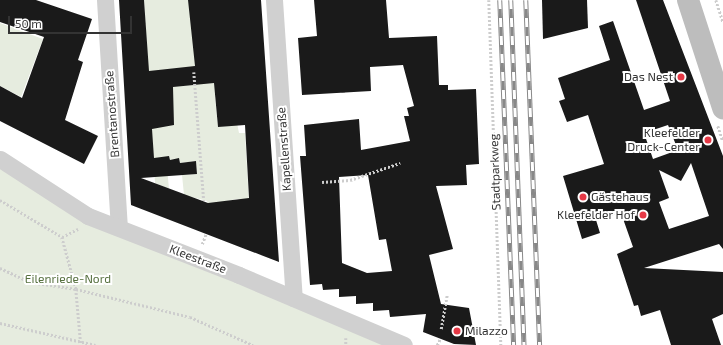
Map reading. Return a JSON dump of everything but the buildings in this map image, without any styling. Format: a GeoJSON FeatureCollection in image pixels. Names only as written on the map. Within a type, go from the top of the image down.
{"type":"FeatureCollection","features":[{"type":"Feature","properties":{"kind":"street","name":"Brentanostraße"},"geometry":{"type":"LineString","coordinates":[[105,0],[119,228]]}},
{"type":"Feature","properties":{"kind":"street","name":"Kapellenstraße"},"geometry":{"type":"LineString","coordinates":[[274,0],[294,298]]}},
{"type":"Feature","properties":{"kind":"street"},"geometry":{"type":"LineString","coordinates":[[688,0],[723,108]]}},
{"type":"Feature","properties":{"kind":"street"},"geometry":{"type":"LineString","coordinates":[[707,60],[723,77]]}},
{"type":"Feature","properties":{"kind":"street","name":"Kleestraße"},"geometry":{"type":"LineString","coordinates":[[0,159],[88,216],[294,298],[404,345]]}},
{"type":"Feature","properties":{"kind":"path","name":"Stadtparkweg"},"geometry":{"type":"LineString","coordinates":[[489,0],[501,345]]}},
{"type":"Feature","properties":{"kind":"path"},"geometry":{"type":"LineString","coordinates":[[716,0],[721,10],[723,22]]}},
{"type":"Feature","properties":{"kind":"path"},"geometry":{"type":"LineString","coordinates":[[194,72],[204,201]]}},
{"type":"Feature","properties":{"kind":"path"},"geometry":{"type":"LineString","coordinates":[[322,182],[350,180],[400,163]]}},
{"type":"Feature","properties":{"kind":"path"},"geometry":{"type":"LineString","coordinates":[[0,200],[62,237],[76,289],[81,344]]}},
{"type":"Feature","properties":{"kind":"path"},"geometry":{"type":"LineString","coordinates":[[0,268],[30,282],[76,289],[190,317],[253,345]]}},
{"type":"Feature","properties":{"kind":"path"},"geometry":{"type":"LineString","coordinates":[[442,329],[447,296]]}},
{"type":"Feature","properties":{"kind":"path"},"geometry":{"type":"LineString","coordinates":[[0,323],[81,344],[95,345]]}},
{"type":"Feature","properties":{"kind":"path"},"geometry":{"type":"LineString","coordinates":[[437,345],[440,338]]}},
{"type":"Feature","properties":{"kind":"green space"},"geometry":{"type":"Polygon","coordinates":[[[144,0],[188,0],[222,96],[215,97],[218,127],[237,123],[239,133],[245,133],[249,202],[237,199],[208,205],[207,201],[184,195],[182,175],[197,174],[196,161],[180,163],[179,159],[170,160],[169,157],[166,157],[169,189],[155,183],[144,0]]]}},
{"type":"Feature","properties":{"kind":"green space"},"geometry":{"type":"Polygon","coordinates":[[[0,23],[43,39],[21,97],[0,86],[0,23]]]}},
{"type":"Feature","properties":{"kind":"green space","name":"Eilenriede-Nord"},"geometry":{"type":"Polygon","coordinates":[[[0,159],[88,216],[404,345],[0,345],[0,159]]]}},
{"type":"Feature","properties":{"kind":"railway"},"geometry":{"type":"LineString","coordinates":[[500,0],[514,345]]}},
{"type":"Feature","properties":{"kind":"railway"},"geometry":{"type":"LineString","coordinates":[[511,0],[524,345]]}},
{"type":"Feature","properties":{"kind":"railway"},"geometry":{"type":"LineString","coordinates":[[526,0],[540,345]]}},
{"type":"Feature","properties":{"kind":"place","name":"Das Nest"},"geometry":{"type":"Point","coordinates":[681,77]}},
{"type":"Feature","properties":{"kind":"place","name":"Kleefelder Druck-Center"},"geometry":{"type":"Point","coordinates":[708,140]}},
{"type":"Feature","properties":{"kind":"place","name":"Gästehaus"},"geometry":{"type":"Point","coordinates":[583,197]}},
{"type":"Feature","properties":{"kind":"place","name":"Kleefelder Hof"},"geometry":{"type":"Point","coordinates":[643,215]}},
{"type":"Feature","properties":{"kind":"place","name":"Milazzo"},"geometry":{"type":"Point","coordinates":[457,331]}}]}
